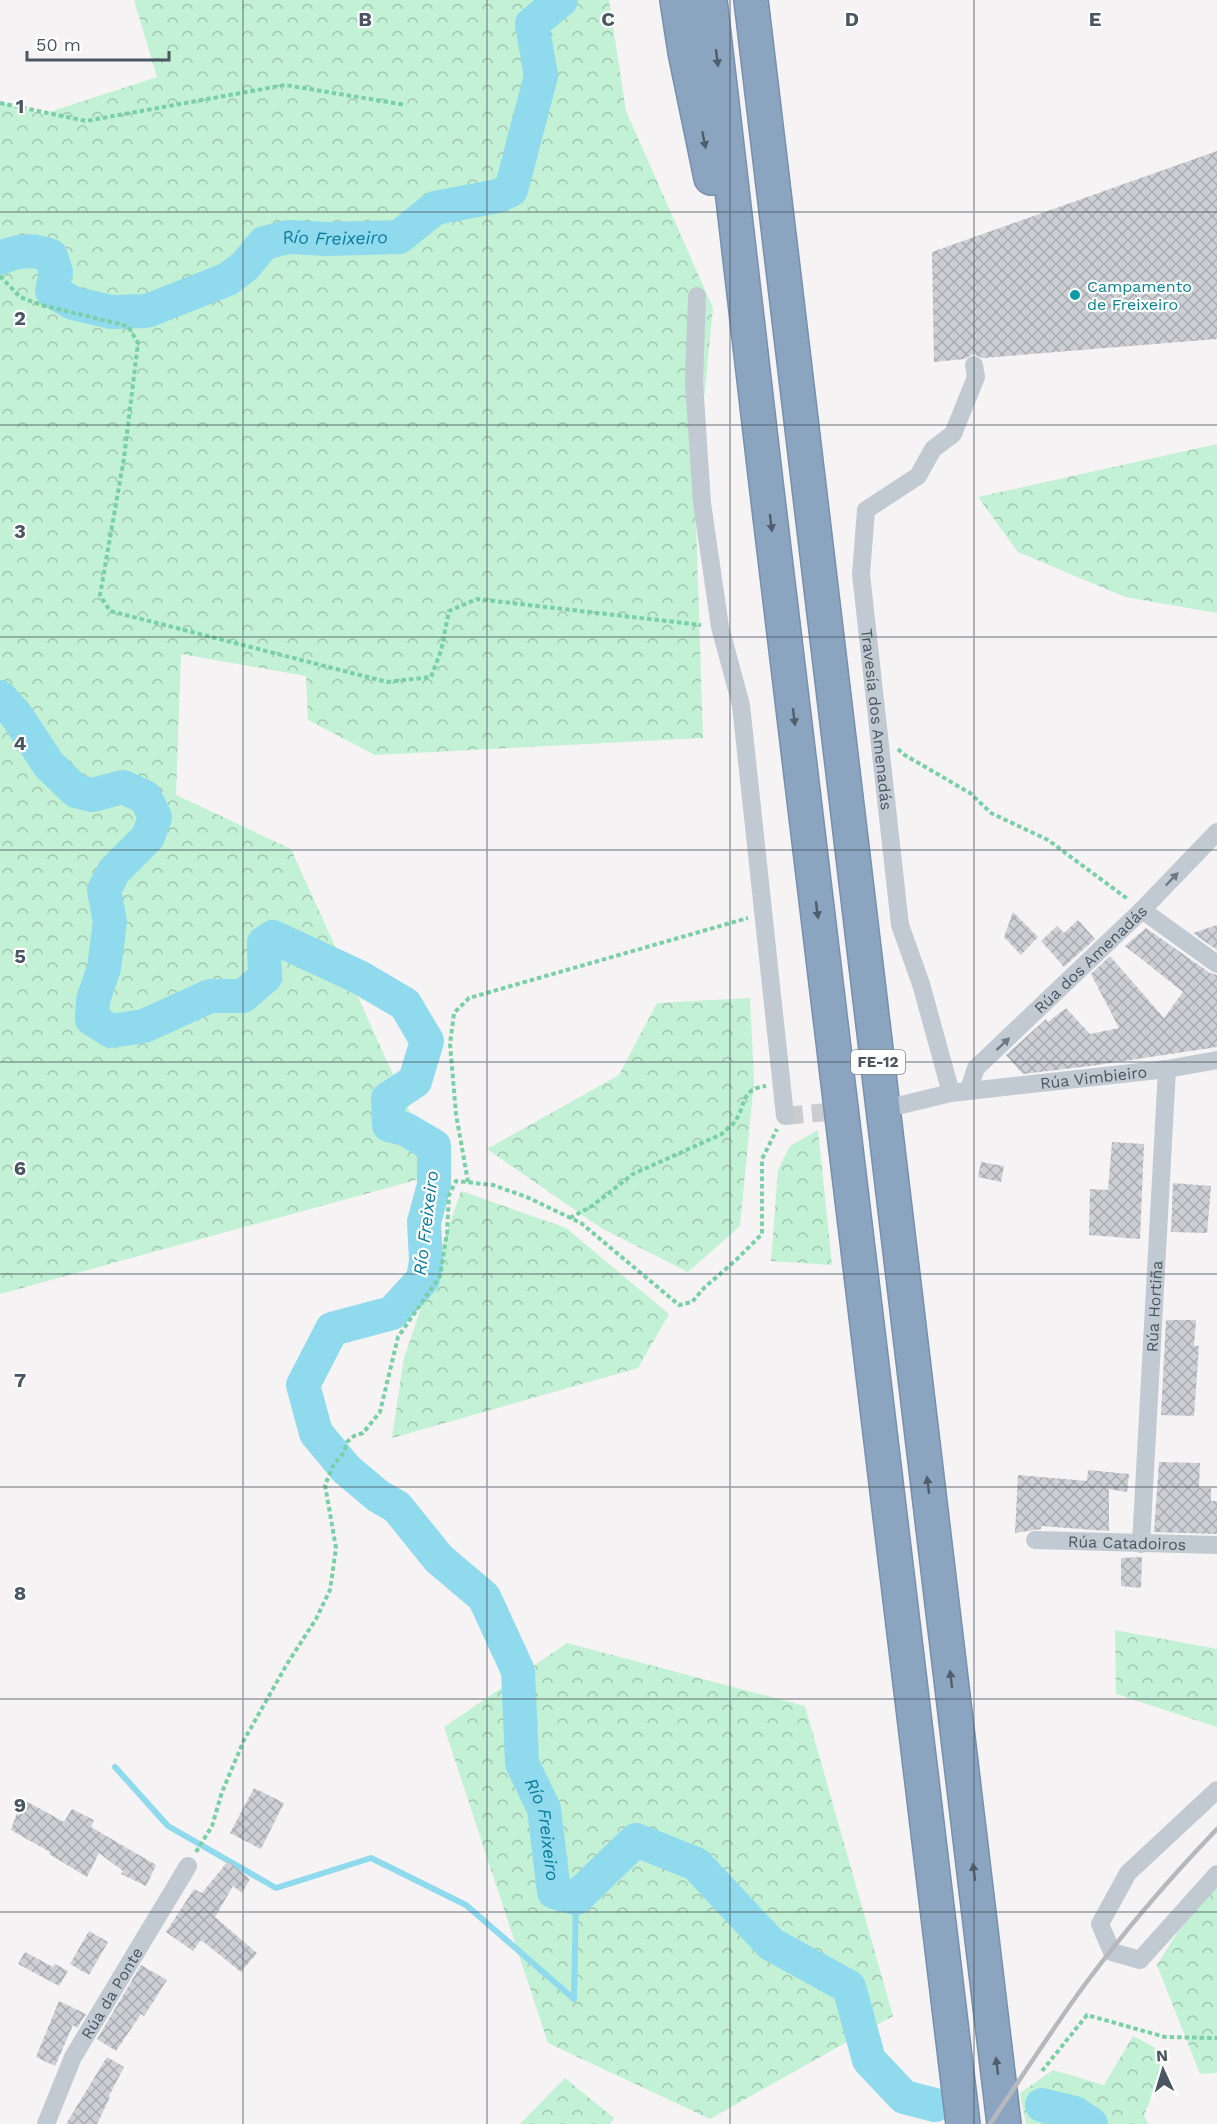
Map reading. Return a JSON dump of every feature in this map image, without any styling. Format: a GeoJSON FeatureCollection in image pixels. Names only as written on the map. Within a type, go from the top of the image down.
{"type":"FeatureCollection","features":[{"type":"Feature","properties":{"kind":"highway"},"geometry":{"type":"LineString","coordinates":[[677,0],[685,52],[742,337],[766,483]]}},
{"type":"Feature","properties":{"kind":"highway","name":"FE-12"},"geometry":{"type":"LineString","coordinates":[[710,0],[963,2124]]}},
{"type":"Feature","properties":{"kind":"highway","name":"FE-12"},"geometry":{"type":"LineString","coordinates":[[751,0],[1004,2124]]}},
{"type":"Feature","properties":{"kind":"highway"},"geometry":{"type":"LineString","coordinates":[[772,0],[776,208]]}},
{"type":"Feature","properties":{"kind":"street"},"geometry":{"type":"LineString","coordinates":[[697,296],[694,382],[702,503],[720,627],[741,705],[785,1116]]}},
{"type":"Feature","properties":{"kind":"street","name":"Travesía dos Amenadás"},"geometry":{"type":"LineString","coordinates":[[960,1091],[900,925],[861,574],[866,510],[918,476],[933,449],[953,434],[976,377],[974,365]]}},
{"type":"Feature","properties":{"kind":"street","name":"Rúa dos Amenadás"},"geometry":{"type":"LineString","coordinates":[[960,1091],[976,1068],[1142,910],[1217,832]]}},
{"type":"Feature","properties":{"kind":"street"},"geometry":{"type":"LineString","coordinates":[[1142,910],[1217,964]]}},
{"type":"Feature","properties":{"kind":"street","name":"Rúa Vimbieiro"},"geometry":{"type":"LineString","coordinates":[[901,1105],[960,1091],[1167,1069],[1217,1060]]}},
{"type":"Feature","properties":{"kind":"street","name":"Rúa Hortiña"},"geometry":{"type":"LineString","coordinates":[[1141,1544],[1167,1069]]}},
{"type":"Feature","properties":{"kind":"street","name":"Rúa Catadoiros"},"geometry":{"type":"LineString","coordinates":[[1035,1540],[1217,1545]]}},
{"type":"Feature","properties":{"kind":"street"},"geometry":{"type":"LineString","coordinates":[[1217,1790],[1128,1873],[1100,1924],[1112,1952],[1140,1960],[1217,1874]]}},
{"type":"Feature","properties":{"kind":"street","name":"Rúa da Ponte"},"geometry":{"type":"LineString","coordinates":[[46,2124],[73,2057],[188,1866]]}},
{"type":"Feature","properties":{"kind":"path"},"geometry":{"type":"LineString","coordinates":[[0,103],[86,121],[285,85],[406,105]]}},
{"type":"Feature","properties":{"kind":"path"},"geometry":{"type":"LineString","coordinates":[[0,276],[20,297],[41,305],[128,326],[138,343],[124,458],[100,595],[110,611],[387,682],[431,677],[441,651],[449,611],[477,599],[720,627]]}},
{"type":"Feature","properties":{"kind":"path"},"geometry":{"type":"LineString","coordinates":[[878,726],[903,754],[970,793],[991,813],[1047,840],[1142,910]]}},
{"type":"Feature","properties":{"kind":"path"},"geometry":{"type":"LineString","coordinates":[[468,1182],[456,1114],[450,1044],[454,1013],[469,998],[764,913]]}},
{"type":"Feature","properties":{"kind":"path"},"geometry":{"type":"LineString","coordinates":[[570,1218],[592,1206],[633,1174],[722,1134],[734,1123],[746,1095],[756,1087],[782,1084]]}},
{"type":"Feature","properties":{"kind":"path"},"geometry":{"type":"LineString","coordinates":[[188,1866],[212,1826],[222,1792],[244,1740],[287,1664],[316,1619],[330,1590],[336,1548],[325,1485],[333,1466],[344,1452],[347,1442],[363,1433],[380,1412],[398,1337],[440,1276],[447,1233],[449,1194],[456,1181],[493,1185],[529,1198],[581,1223],[679,1305],[693,1302],[704,1288],[762,1234],[762,1159],[772,1136],[785,1116]]}},
{"type":"Feature","properties":{"kind":"path"},"geometry":{"type":"LineString","coordinates":[[1042,2071],[1087,2015],[1165,2037],[1217,2038]]}},
{"type":"Feature","properties":{"kind":"green space"},"geometry":{"type":"Polygon","coordinates":[[[134,0],[609,0],[626,111],[713,308],[695,491],[703,738],[375,755],[308,720],[306,676],[181,654],[176,795],[291,849],[438,1174],[0,1294],[0,102],[43,114],[157,77],[134,0]]]}},
{"type":"Feature","properties":{"kind":"green space"},"geometry":{"type":"Polygon","coordinates":[[[1217,444],[1217,613],[1125,597],[1018,552],[978,497],[1217,444]]]}},
{"type":"Feature","properties":{"kind":"green space"},"geometry":{"type":"Polygon","coordinates":[[[750,998],[754,1082],[740,1226],[688,1272],[601,1228],[487,1149],[619,1075],[657,1003],[750,998]]]}},
{"type":"Feature","properties":{"kind":"green space"},"geometry":{"type":"Polygon","coordinates":[[[818,1130],[832,1265],[771,1261],[778,1170],[790,1146],[818,1130]]]}},
{"type":"Feature","properties":{"kind":"green space"},"geometry":{"type":"Polygon","coordinates":[[[461,1191],[566,1228],[669,1314],[638,1368],[392,1438],[404,1358],[461,1191]]]}},
{"type":"Feature","properties":{"kind":"green space"},"geometry":{"type":"Polygon","coordinates":[[[1115,1630],[1217,1649],[1217,1727],[1116,1694],[1115,1630]]]}},
{"type":"Feature","properties":{"kind":"green space"},"geometry":{"type":"Polygon","coordinates":[[[567,1643],[805,1706],[893,2016],[710,2119],[548,2043],[444,1727],[567,1643]]]}},
{"type":"Feature","properties":{"kind":"green space"},"geometry":{"type":"Polygon","coordinates":[[[1217,1869],[1217,2073],[1200,2074],[1157,1965],[1217,1869]]]}},
{"type":"Feature","properties":{"kind":"green space"},"geometry":{"type":"Polygon","coordinates":[[[1133,2036],[1169,2055],[1144,2115],[1148,2124],[1026,2124],[1020,2093],[1053,2070],[1104,2085],[1133,2036]]]}},
{"type":"Feature","properties":{"kind":"green space"},"geometry":{"type":"Polygon","coordinates":[[[565,2078],[614,2118],[610,2124],[520,2124],[565,2078]]]}},
{"type":"Feature","properties":{"kind":"building","name":"Campamento de Freixeiro"},"geometry":{"type":"Polygon","coordinates":[[[1217,151],[1217,339],[983,358],[973,354],[965,359],[934,362],[932,252],[1217,151]]]}},
{"type":"Feature","properties":{"kind":"building"},"geometry":{"type":"Polygon","coordinates":[[[1013,912],[1038,937],[1021,955],[1004,937],[1013,912]]]}},
{"type":"Feature","properties":{"kind":"building"},"geometry":{"type":"Polygon","coordinates":[[[1078,920],[1095,939],[1064,967],[1041,941],[1057,926],[1064,933],[1078,920]]]}},
{"type":"Feature","properties":{"kind":"building"},"geometry":{"type":"Polygon","coordinates":[[[1217,925],[1217,950],[1193,933],[1217,925]]]}},
{"type":"Feature","properties":{"kind":"building"},"geometry":{"type":"Polygon","coordinates":[[[1146,928],[1210,973],[1217,975],[1217,1047],[1023,1074],[1006,1055],[1046,1019],[1048,1022],[1066,1008],[1090,1034],[1119,1028],[1091,974],[1110,956],[1164,1018],[1183,992],[1125,946],[1146,928]]]}},
{"type":"Feature","properties":{"kind":"building"},"geometry":{"type":"Polygon","coordinates":[[[1112,1142],[1144,1144],[1140,1239],[1089,1235],[1090,1189],[1108,1190],[1112,1142]]]}},
{"type":"Feature","properties":{"kind":"building"},"geometry":{"type":"Polygon","coordinates":[[[981,1162],[1004,1166],[1001,1182],[978,1177],[981,1162]]]}},
{"type":"Feature","properties":{"kind":"building"},"geometry":{"type":"Polygon","coordinates":[[[1173,1183],[1211,1186],[1207,1233],[1171,1232],[1173,1183]]]}},
{"type":"Feature","properties":{"kind":"building"},"geometry":{"type":"Polygon","coordinates":[[[1166,1320],[1196,1320],[1194,1346],[1199,1346],[1194,1416],[1161,1415],[1166,1320]]]}},
{"type":"Feature","properties":{"kind":"building"},"geometry":{"type":"Polygon","coordinates":[[[1159,1462],[1200,1463],[1199,1488],[1211,1488],[1211,1501],[1217,1501],[1217,1534],[1154,1532],[1159,1462]]]}},
{"type":"Feature","properties":{"kind":"building"},"geometry":{"type":"Polygon","coordinates":[[[1088,1470],[1129,1474],[1127,1492],[1109,1489],[1109,1531],[1041,1526],[1041,1529],[1015,1533],[1018,1475],[1087,1481],[1088,1470]]]}},
{"type":"Feature","properties":{"kind":"building"},"geometry":{"type":"Polygon","coordinates":[[[1142,1557],[1141,1588],[1121,1586],[1121,1558],[1142,1557]]]}},
{"type":"Feature","properties":{"kind":"building"},"geometry":{"type":"Polygon","coordinates":[[[254,1788],[284,1803],[261,1849],[230,1833],[254,1788]]]}},
{"type":"Feature","properties":{"kind":"building"},"geometry":{"type":"Polygon","coordinates":[[[26,1801],[64,1822],[72,1809],[94,1820],[91,1827],[156,1865],[146,1886],[121,1874],[123,1871],[99,1853],[87,1877],[49,1854],[50,1852],[11,1830],[17,1813],[19,1814],[26,1801]]]}},
{"type":"Feature","properties":{"kind":"building"},"geometry":{"type":"Polygon","coordinates":[[[228,1861],[250,1879],[242,1893],[233,1886],[215,1917],[257,1953],[241,1972],[201,1940],[193,1951],[166,1932],[194,1889],[202,1893],[228,1861]]]}},
{"type":"Feature","properties":{"kind":"building"},"geometry":{"type":"Polygon","coordinates":[[[89,1931],[108,1942],[89,1975],[70,1964],[89,1931]]]}},
{"type":"Feature","properties":{"kind":"building"},"geometry":{"type":"Polygon","coordinates":[[[25,1952],[53,1967],[55,1964],[68,1971],[59,1986],[18,1964],[25,1952]]]}},
{"type":"Feature","properties":{"kind":"building"},"geometry":{"type":"Polygon","coordinates":[[[141,1965],[167,1980],[144,2016],[141,2014],[116,2051],[97,2039],[141,1965]]]}},
{"type":"Feature","properties":{"kind":"building"},"geometry":{"type":"Polygon","coordinates":[[[59,2001],[86,2014],[77,2028],[73,2025],[55,2066],[36,2057],[59,2001]]]}},
{"type":"Feature","properties":{"kind":"building"},"geometry":{"type":"Polygon","coordinates":[[[107,2057],[124,2067],[97,2124],[66,2124],[107,2057]]]}},
{"type":"Feature","properties":{"kind":"waterway","name":"Río Freixeiro"},"geometry":{"type":"LineString","coordinates":[[0,258],[26,251],[51,256],[56,272],[52,291],[73,303],[111,312],[147,311],[228,279],[245,266],[264,243],[288,237],[327,239],[399,237],[435,208],[498,196],[511,190],[541,76],[532,24],[561,0]]}},
{"type":"Feature","properties":{"kind":"waterway","name":"Río Freixeiro"},"geometry":{"type":"LineString","coordinates":[[0,697],[16,715],[49,765],[76,791],[92,795],[123,787],[145,797],[155,817],[148,837],[114,871],[104,890],[110,922],[104,968],[93,1000],[92,1019],[111,1031],[144,1026],[210,996],[243,996],[265,977],[264,943],[273,937],[359,977],[405,1004],[427,1041],[415,1081],[388,1099],[389,1125],[405,1129],[434,1146],[434,1185],[424,1222],[426,1261],[423,1279],[392,1313],[332,1329],[303,1385],[316,1433],[346,1469],[378,1496],[397,1507],[439,1559],[484,1597],[518,1671],[522,1763],[544,1809],[554,1892],[576,1898],[636,1840],[696,1864],[771,1944],[849,1987],[869,2060],[904,2097],[935,2105]]}},
{"type":"Feature","properties":{"kind":"waterway"},"geometry":{"type":"LineString","coordinates":[[115,1767],[168,1826],[276,1888],[371,1858],[466,1905],[574,1999],[576,1898]]}},
{"type":"Feature","properties":{"kind":"waterway","name":"Río Freixeiro"},"geometry":{"type":"LineString","coordinates":[[1042,2105],[1075,2113],[1091,2124]]}},
{"type":"Feature","properties":{"kind":"tunnel"},"geometry":{"type":"LineString","coordinates":[[785,1116],[890,1106]]}},
{"type":"Feature","properties":{"kind":"railway"},"geometry":{"type":"LineString","coordinates":[[990,2124],[1101,1963],[1149,1904],[1217,1829]]}},
{"type":"Feature","properties":{"kind":"place","name":"Campamento de Freixeiro"},"geometry":{"type":"Point","coordinates":[1075,295]}}]}
